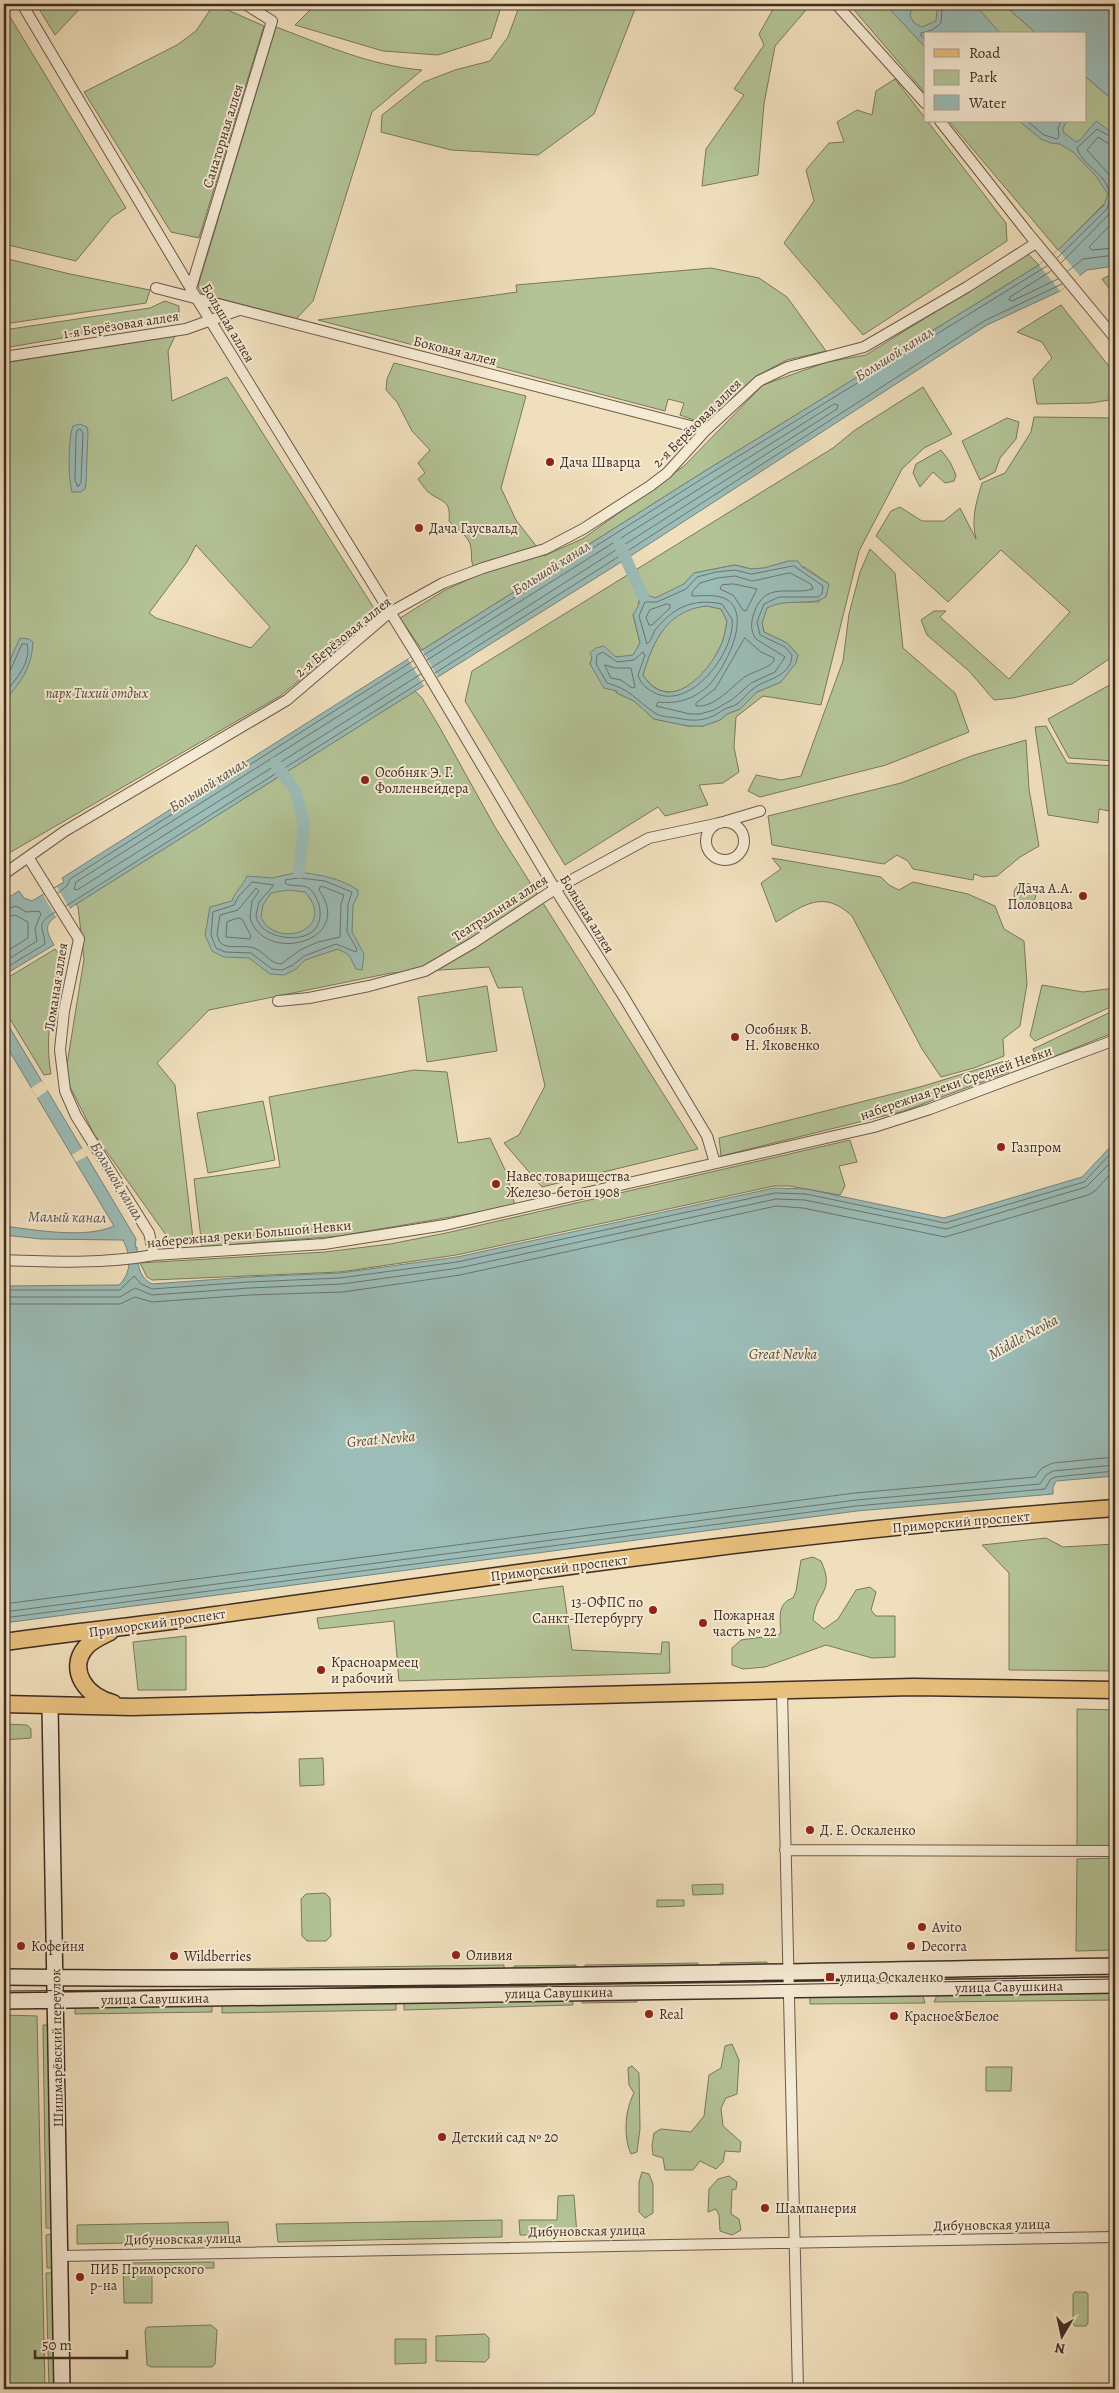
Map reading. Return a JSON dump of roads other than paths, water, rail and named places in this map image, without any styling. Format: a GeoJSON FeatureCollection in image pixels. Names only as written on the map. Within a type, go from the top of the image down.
{"type":"FeatureCollection","features":[{"type":"Feature","properties":{"kind":"main road","name":"Приморский проспект"},"geometry":{"type":"LineString","coordinates":[[4,1642],[116,1629],[408,1588],[802,1537],[1115,1508]]}},
{"type":"Feature","properties":{"kind":"main road"},"geometry":{"type":"LineString","coordinates":[[116,1629],[86,1647],[81,1659],[81,1675],[84,1687],[92,1695],[104,1701],[132,1706]]}},
{"type":"Feature","properties":{"kind":"main road"},"geometry":{"type":"LineString","coordinates":[[4,1704],[132,1706],[913,1687],[1115,1690]]}},
{"type":"Feature","properties":{"kind":"main road","name":"Шишмарёвский переулок"},"geometry":{"type":"LineString","coordinates":[[50,1706],[62,2389]]}},
{"type":"Feature","properties":{"kind":"main road","name":"улица Савушкина"},"geometry":{"type":"LineString","coordinates":[[4,1977],[400,1977],[1115,1966]]}},
{"type":"Feature","properties":{"kind":"main road","name":"улица Савушкина"},"geometry":{"type":"LineString","coordinates":[[4,2001],[1115,1985]]}},
{"type":"Feature","properties":{"kind":"street","name":"Большая аллея"},"geometry":{"type":"LineString","coordinates":[[22,4],[192,288],[196,299],[416,654],[555,889],[622,994],[707,1136],[715,1163]]}},
{"type":"Feature","properties":{"kind":"street","name":"Санаторная аллея"},"geometry":{"type":"LineString","coordinates":[[192,288],[272,21],[245,4]]}},
{"type":"Feature","properties":{"kind":"street"},"geometry":{"type":"LineString","coordinates":[[836,4],[924,102]]}},
{"type":"Feature","properties":{"kind":"street"},"geometry":{"type":"LineString","coordinates":[[941,122],[1036,243],[1115,338]]}},
{"type":"Feature","properties":{"kind":"street","name":"2-я Берёзовая аллея"},"geometry":{"type":"LineString","coordinates":[[4,874],[65,830],[287,700],[390,613],[443,583],[483,568],[545,549],[583,529],[650,486],[668,473],[706,430],[759,381],[788,367],[864,347],[967,287],[1036,243]]}},
{"type":"Feature","properties":{"kind":"street"},"geometry":{"type":"LineString","coordinates":[[156,288],[180,295],[192,288]]}},
{"type":"Feature","properties":{"kind":"street","name":"Боковая аллея"},"geometry":{"type":"LineString","coordinates":[[180,295],[706,430]]}},
{"type":"Feature","properties":{"kind":"street","name":"1-я Берёзовая аллея"},"geometry":{"type":"LineString","coordinates":[[4,357],[186,329],[239,310]]}},
{"type":"Feature","properties":{"kind":"street","name":"Театральная аллея"},"geometry":{"type":"LineString","coordinates":[[278,1001],[309,998],[360,988],[425,971],[473,943],[555,889],[649,838],[704,830],[760,811]]}},
{"type":"Feature","properties":{"kind":"street"},"geometry":{"type":"LineString","coordinates":[[704,830],[706,844],[712,855],[723,860],[735,858],[744,845],[743,834],[731,823],[720,823]]}},
{"type":"Feature","properties":{"kind":"street","name":"Ломаная аллея"},"geometry":{"type":"LineString","coordinates":[[28,857],[78,939],[64,1011],[60,1050],[65,1091],[76,1116],[149,1233],[154,1255]]}},
{"type":"Feature","properties":{"kind":"street","name":"набережная реки Средней Невки"},"geometry":{"type":"LineString","coordinates":[[715,1163],[874,1127],[930,1109],[1115,1040]]}},
{"type":"Feature","properties":{"kind":"street","name":"набережная реки Большой Невки"},"geometry":{"type":"LineString","coordinates":[[4,1260],[49,1262],[134,1258],[154,1255],[324,1244],[436,1227],[518,1210],[715,1163]]}},
{"type":"Feature","properties":{"kind":"street"},"geometry":{"type":"LineString","coordinates":[[782,1690],[798,2389]]}},
{"type":"Feature","properties":{"kind":"street"},"geometry":{"type":"LineString","coordinates":[[785,1850],[1115,1851]]}},
{"type":"Feature","properties":{"kind":"street","name":"Дибуновская улица"},"geometry":{"type":"LineString","coordinates":[[60,2256],[1115,2237]]}},
{"type":"Feature","properties":{"kind":"water"},"geometry":{"type":"Polygon","coordinates":[[[885,4],[916,4],[912,7],[910,16],[914,23],[922,27],[936,21],[937,9],[932,4],[974,4],[999,32],[924,32],[924,46],[885,4]]]}},
{"type":"Feature","properties":{"kind":"water"},"geometry":{"type":"Polygon","coordinates":[[[1003,4],[1102,4],[1115,14],[1115,102],[1086,77],[1086,32],[1035,32],[1003,4]]]}},
{"type":"Feature","properties":{"kind":"water","name":"Большой канал"},"geometry":{"type":"Polygon","coordinates":[[[1096,121],[1115,135],[1115,266],[1087,270],[1060,291],[987,325],[629,557],[56,916],[48,924],[49,936],[54,945],[4,975],[4,900],[19,891],[24,898],[32,901],[64,882],[62,878],[705,471],[1039,265],[1058,250],[1104,205],[1108,194],[1095,175],[1073,152],[1060,144],[1041,139],[1020,122],[1066,122],[1063,132],[1076,142],[1080,140],[1096,121]]]}},
{"type":"Feature","properties":{"kind":"water"},"geometry":{"type":"Polygon","coordinates":[[[80,424],[87,427],[88,432],[86,483],[85,489],[81,492],[72,492],[69,468],[70,440],[73,426],[80,424]]]}},
{"type":"Feature","properties":{"kind":"water"},"geometry":{"type":"Polygon","coordinates":[[[789,561],[798,561],[802,567],[829,584],[826,597],[820,600],[783,603],[767,608],[762,623],[764,632],[787,643],[798,655],[796,663],[781,682],[757,692],[740,709],[727,714],[720,720],[703,726],[688,726],[654,719],[634,701],[617,693],[617,691],[604,688],[590,664],[592,658],[590,653],[596,648],[604,646],[616,657],[633,655],[640,643],[633,614],[645,594],[655,598],[684,584],[694,573],[735,565],[751,569],[764,568],[789,561]],[[707,606],[693,609],[682,614],[664,629],[657,639],[643,675],[654,687],[665,692],[677,691],[689,685],[700,676],[718,652],[723,640],[727,621],[721,609],[707,606]]]}},
{"type":"Feature","properties":{"kind":"water"},"geometry":{"type":"Polygon","coordinates":[[[20,638],[29,639],[33,642],[28,667],[16,688],[4,700],[4,673],[20,638]]]}},
{"type":"Feature","properties":{"kind":"water"},"geometry":{"type":"Polygon","coordinates":[[[299,872],[337,880],[358,890],[358,895],[353,905],[352,932],[364,954],[362,970],[356,969],[349,955],[338,949],[305,960],[296,969],[284,975],[270,974],[249,958],[224,957],[212,951],[205,935],[210,907],[232,901],[247,876],[272,878],[299,872]],[[288,890],[271,893],[263,905],[261,917],[266,925],[277,932],[288,934],[306,929],[312,922],[315,914],[313,904],[305,892],[288,890]]]}},
{"type":"Feature","properties":{"kind":"water","name":"Great Nevka"},"geometry":{"type":"Polygon","coordinates":[[[4,1018],[136,1239],[135,1247],[137,1247],[139,1268],[143,1277],[152,1284],[340,1273],[457,1257],[774,1188],[806,1189],[944,1218],[1082,1177],[1115,1142],[1115,1476],[1056,1481],[1053,1487],[1053,1494],[857,1511],[4,1623],[4,1286],[119,1285],[126,1275],[129,1258],[123,1240],[41,1239],[4,1235],[4,1226],[75,1233],[103,1230],[114,1226],[4,1042],[4,1018]]]}},
{"type":"Feature","properties":{"kind":"waterway"},"geometry":{"type":"LineString","coordinates":[[619,544],[643,596]]}},
{"type":"Feature","properties":{"kind":"waterway"},"geometry":{"type":"LineString","coordinates":[[275,763],[296,792],[304,825],[299,872]]}},
{"type":"Feature","properties":{"kind":"tram line"},"geometry":{"type":"LineString","coordinates":[[4,1991],[749,1985],[1115,1979]]}},
{"type":"Feature","properties":{"kind":"place","name":"Дача Шварца"},"geometry":{"type":"Point","coordinates":[550,462]}},
{"type":"Feature","properties":{"kind":"place","name":"Дача Гаусвальд"},"geometry":{"type":"Point","coordinates":[419,528]}},
{"type":"Feature","properties":{"kind":"place","name":"Особняк Э. Г. Фолленвейдера"},"geometry":{"type":"Point","coordinates":[365,780]}},
{"type":"Feature","properties":{"kind":"place","name":"Дача А.А. Половцова"},"geometry":{"type":"Point","coordinates":[1083,896]}},
{"type":"Feature","properties":{"kind":"place","name":"Особняк В. Н. Яковенко"},"geometry":{"type":"Point","coordinates":[735,1037]}},
{"type":"Feature","properties":{"kind":"place","name":"Газпром"},"geometry":{"type":"Point","coordinates":[1001,1147]}},
{"type":"Feature","properties":{"kind":"place","name":"Навес товарищества Железо-бетон 1908"},"geometry":{"type":"Point","coordinates":[496,1184]}},
{"type":"Feature","properties":{"kind":"place","name":"13-ОФПС по Санкт-Петербургу"},"geometry":{"type":"Point","coordinates":[653,1610]}},
{"type":"Feature","properties":{"kind":"place","name":"Пожарная часть № 22"},"geometry":{"type":"Point","coordinates":[703,1623]}},
{"type":"Feature","properties":{"kind":"place","name":"Красноармеец и рабочий"},"geometry":{"type":"Point","coordinates":[321,1670]}},
{"type":"Feature","properties":{"kind":"place","name":"Д. Е. Оскаленко"},"geometry":{"type":"Point","coordinates":[810,1830]}},
{"type":"Feature","properties":{"kind":"place","name":"Avito"},"geometry":{"type":"Point","coordinates":[922,1927]}},
{"type":"Feature","properties":{"kind":"place","name":"Кофейня"},"geometry":{"type":"Point","coordinates":[21,1946]}},
{"type":"Feature","properties":{"kind":"place","name":"Decorra"},"geometry":{"type":"Point","coordinates":[911,1946]}},
{"type":"Feature","properties":{"kind":"place","name":"Оливия"},"geometry":{"type":"Point","coordinates":[456,1955]}},
{"type":"Feature","properties":{"kind":"place","name":"Wildberries"},"geometry":{"type":"Point","coordinates":[174,1956]}},
{"type":"Feature","properties":{"kind":"place","name":"улица Оскаленко"},"geometry":{"type":"Point","coordinates":[830,1977]}},
{"type":"Feature","properties":{"kind":"place","name":"Real"},"geometry":{"type":"Point","coordinates":[649,2014]}},
{"type":"Feature","properties":{"kind":"place","name":"Красное&Белое"},"geometry":{"type":"Point","coordinates":[894,2016]}},
{"type":"Feature","properties":{"kind":"place","name":"Детский сад № 20"},"geometry":{"type":"Point","coordinates":[442,2137]}},
{"type":"Feature","properties":{"kind":"place","name":"Шампанерия"},"geometry":{"type":"Point","coordinates":[765,2208]}},
{"type":"Feature","properties":{"kind":"place","name":"ПИБ Приморского р-на"},"geometry":{"type":"Point","coordinates":[80,2277]}},
{"type":"Feature","properties":{"kind":"park label","name":"парк Тихий отдых"},"geometry":{"type":"Point","coordinates":[97,693]}},
{"type":"Feature","properties":{"kind":"water label","name":"Малый канал"},"geometry":{"type":"Point","coordinates":[67,1217]}},
{"type":"Feature","properties":{"kind":"water label","name":"Middle Nevka"},"geometry":{"type":"Point","coordinates":[1023,1337]}}]}
